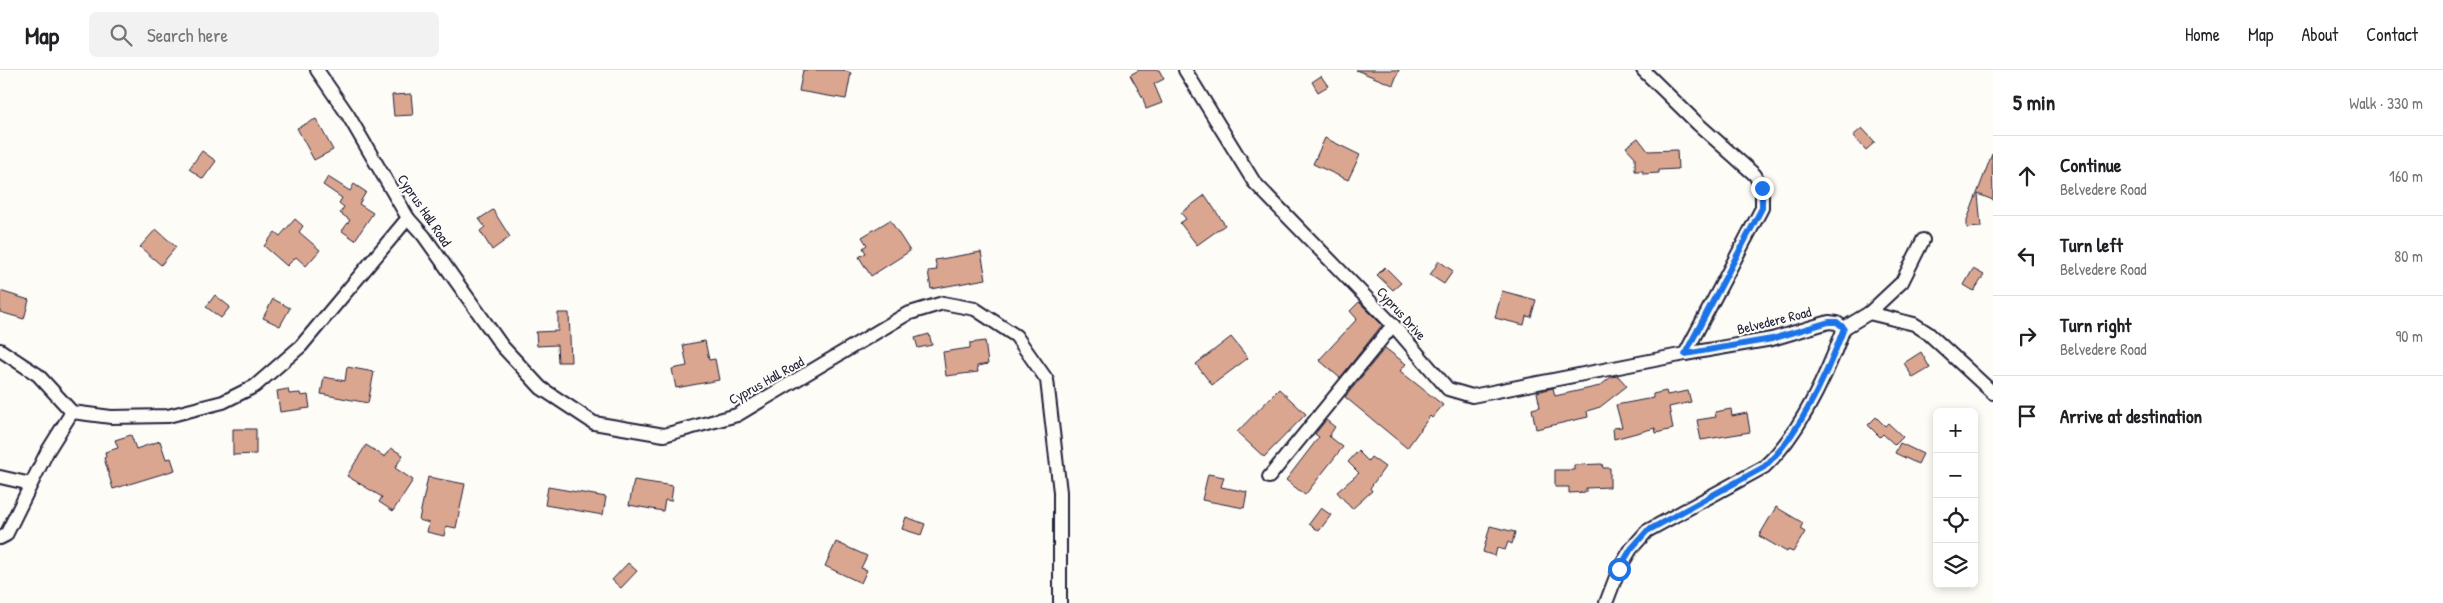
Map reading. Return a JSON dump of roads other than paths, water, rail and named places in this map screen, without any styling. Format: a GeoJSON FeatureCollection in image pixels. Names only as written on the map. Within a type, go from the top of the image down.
{"type":"FeatureCollection","features":[{"type":"Feature","properties":{"kind":"street","name":"Cyprus Hall Road"},"geometry":{"type":"LineString","coordinates":[[317,70],[348,115],[408,218],[424,236],[502,346],[541,388],[594,423],[664,435],[737,415],[907,314],[944,303],[975,309],[1016,336],[1048,380],[1060,492],[1060,603]]}},
{"type":"Feature","properties":{"kind":"street","name":"Cyprus Drive"},"geometry":{"type":"LineString","coordinates":[[1184,70],[1254,182],[1393,325],[1448,389],[1472,396],[1685,354]]}},
{"type":"Feature","properties":{"kind":"street"},"geometry":{"type":"LineString","coordinates":[[1643,70],[1698,124],[1755,175],[1762,188],[1762,208],[1685,354]]}},
{"type":"Feature","properties":{"kind":"street"},"geometry":{"type":"LineString","coordinates":[[0,350],[38,375],[72,412],[111,417],[168,416],[224,402],[255,386],[301,346],[408,218]]}},
{"type":"Feature","properties":{"kind":"street"},"geometry":{"type":"LineString","coordinates":[[1606,603],[1619,569],[1631,549],[1647,531],[1764,467],[1775,458],[1806,411],[1844,328],[1869,313],[1902,282],[1922,240]]}},
{"type":"Feature","properties":{"kind":"street"},"geometry":{"type":"LineString","coordinates":[[1869,313],[1914,324],[1928,332],[1993,394]]}},
{"type":"Feature","properties":{"kind":"street","name":"Belvedere Road"},"geometry":{"type":"LineString","coordinates":[[1685,354],[1772,339],[1829,322],[1837,322],[1844,328]]}},
{"type":"Feature","properties":{"kind":"street"},"geometry":{"type":"LineString","coordinates":[[1268,477],[1393,325]]}},
{"type":"Feature","properties":{"kind":"street"},"geometry":{"type":"LineString","coordinates":[[0,538],[6,535],[31,484],[72,412]]}},
{"type":"Feature","properties":{"kind":"street"},"geometry":{"type":"LineString","coordinates":[[0,477],[31,484]]}}]}
